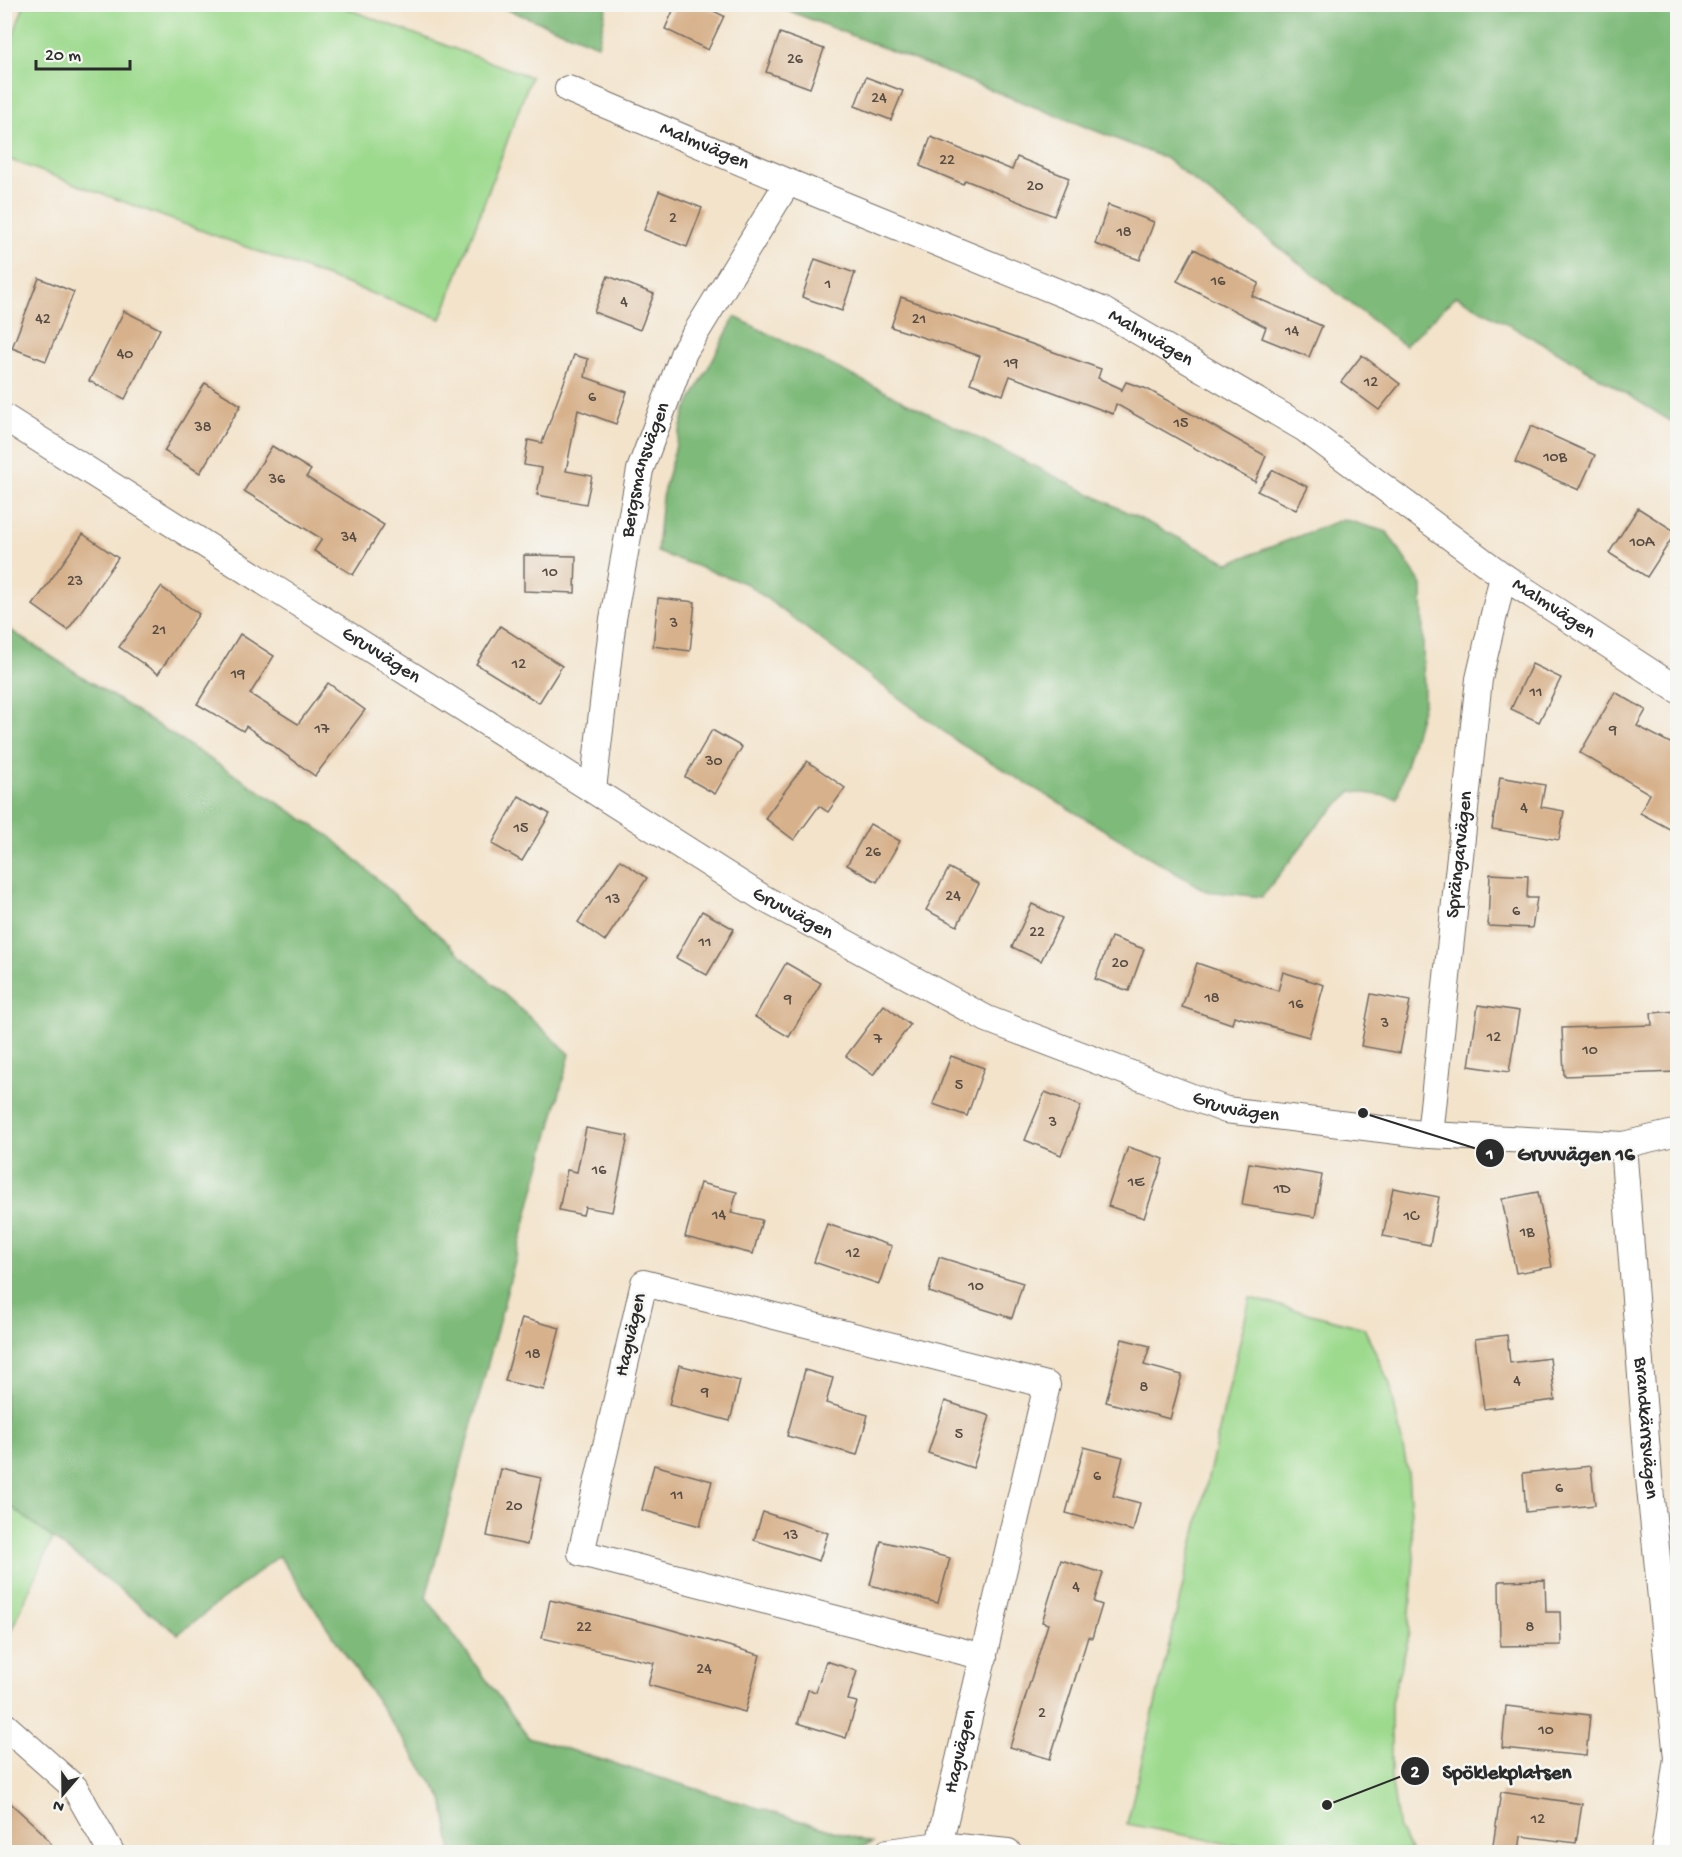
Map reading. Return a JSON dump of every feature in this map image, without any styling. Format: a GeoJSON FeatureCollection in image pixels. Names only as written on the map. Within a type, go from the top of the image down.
{"type":"FeatureCollection","features":[{"type":"Feature","properties":{"kind":"street","name":"Malmvägen"},"geometry":{"type":"LineString","coordinates":[[568,89],[788,182],[1102,310],[1305,429],[1503,576],[1677,690]]}},
{"type":"Feature","properties":{"kind":"street","name":"Bergsmansvägen"},"geometry":{"type":"LineString","coordinates":[[593,789],[613,619],[640,470],[684,352],[788,182]]}},
{"type":"Feature","properties":{"kind":"street","name":"Gruvvägen"},"geometry":{"type":"LineString","coordinates":[[4,417],[763,898],[987,1019],[1226,1110],[1430,1135],[1623,1145],[1677,1132]]}},
{"type":"Feature","properties":{"kind":"street","name":"Sprängarvägen"},"geometry":{"type":"LineString","coordinates":[[1430,1135],[1479,679],[1503,576]]}},
{"type":"Feature","properties":{"kind":"street","name":"Brandkärrsvägen"},"geometry":{"type":"LineString","coordinates":[[1623,1145],[1649,1478],[1677,1758],[1664,1852]]}},
{"type":"Feature","properties":{"kind":"street","name":"Hagvägen"},"geometry":{"type":"LineString","coordinates":[[939,1845],[984,1657],[1047,1385],[644,1283],[580,1553],[984,1657]]}},
{"type":"Feature","properties":{"kind":"street"},"geometry":{"type":"LineString","coordinates":[[4,1725],[75,1788],[111,1852]]}},
{"type":"Feature","properties":{"kind":"street"},"geometry":{"type":"LineString","coordinates":[[888,1852],[939,1845],[1008,1852]]}},
{"type":"Feature","properties":{"kind":"green space"},"geometry":{"type":"Polygon","coordinates":[[[334,4],[531,77],[441,319],[5,158],[5,58],[24,5],[334,4]]]}},
{"type":"Feature","properties":{"kind":"green space"},"geometry":{"type":"Polygon","coordinates":[[[495,5],[607,5],[598,45],[495,5]]]}},
{"type":"Feature","properties":{"kind":"green space"},"geometry":{"type":"Polygon","coordinates":[[[774,5],[1677,5],[1677,425],[1558,352],[1456,296],[1405,346],[1165,158],[774,5]]]}},
{"type":"Feature","properties":{"kind":"green space"},"geometry":{"type":"Polygon","coordinates":[[[735,317],[1229,563],[1343,519],[1387,532],[1422,585],[1424,702],[1397,798],[1352,791],[1321,821],[1262,897],[1206,891],[959,743],[747,584],[657,552],[662,497],[685,412],[735,317]]]}},
{"type":"Feature","properties":{"kind":"green space"},"geometry":{"type":"Polygon","coordinates":[[[4,626],[331,837],[570,1054],[426,1597],[528,1737],[872,1843],[848,1852],[452,1852],[443,1799],[279,1556],[178,1634],[5,1502],[4,626]]]}},
{"type":"Feature","properties":{"kind":"green space"},"geometry":{"type":"Polygon","coordinates":[[[1250,1298],[1364,1328],[1390,1384],[1408,1472],[1414,1558],[1408,1641],[1391,1702],[1391,1777],[1399,1829],[1411,1852],[1271,1852],[1127,1824],[1250,1298]]]}},
{"type":"Feature","properties":{"kind":"green space"},"geometry":{"type":"Polygon","coordinates":[[[5,1502],[53,1538],[5,1644],[5,1502]]]}},
{"type":"Feature","properties":{"kind":"building"},"geometry":{"type":"Polygon","coordinates":[[[676,4],[699,4],[724,16],[708,50],[665,29],[676,4]]]}},
{"type":"Feature","properties":{"kind":"building"},"geometry":{"type":"Polygon","coordinates":[[[780,33],[824,49],[810,88],[766,72],[780,33]]]}},
{"type":"Feature","properties":{"kind":"building"},"geometry":{"type":"Polygon","coordinates":[[[866,77],[903,91],[891,120],[855,106],[866,77]]]}},
{"type":"Feature","properties":{"kind":"building"},"geometry":{"type":"Polygon","coordinates":[[[931,137],[1012,170],[1017,157],[1069,178],[1054,216],[965,180],[963,184],[920,166],[931,137]]]}},
{"type":"Feature","properties":{"kind":"building"},"geometry":{"type":"Polygon","coordinates":[[[659,191],[702,208],[687,247],[644,230],[659,191]]]}},
{"type":"Feature","properties":{"kind":"building"},"geometry":{"type":"Polygon","coordinates":[[[1108,205],[1154,222],[1140,260],[1095,244],[1108,205]]]}},
{"type":"Feature","properties":{"kind":"building"},"geometry":{"type":"Polygon","coordinates":[[[1194,249],[1259,283],[1252,296],[1322,326],[1309,357],[1262,338],[1266,327],[1177,281],[1194,249]]]}},
{"type":"Feature","properties":{"kind":"building"},"geometry":{"type":"Polygon","coordinates":[[[815,259],[855,273],[842,311],[802,297],[815,259]]]}},
{"type":"Feature","properties":{"kind":"building"},"geometry":{"type":"Polygon","coordinates":[[[608,276],[654,294],[640,330],[594,312],[608,276]]]}},
{"type":"Feature","properties":{"kind":"building"},"geometry":{"type":"Polygon","coordinates":[[[39,278],[74,292],[46,361],[12,348],[39,278]]]}},
{"type":"Feature","properties":{"kind":"building"},"geometry":{"type":"Polygon","coordinates":[[[901,297],[1101,369],[1098,378],[1122,389],[1121,392],[1126,382],[1147,389],[1266,456],[1255,482],[1116,404],[1113,414],[1010,376],[1003,395],[970,383],[980,356],[891,327],[901,297]]]}},
{"type":"Feature","properties":{"kind":"building"},"geometry":{"type":"Polygon","coordinates":[[[124,311],[160,329],[125,399],[89,381],[124,311]]]}},
{"type":"Feature","properties":{"kind":"building"},"geometry":{"type":"Polygon","coordinates":[[[574,355],[588,359],[585,377],[627,392],[616,424],[578,410],[566,471],[592,476],[586,504],[537,495],[542,468],[524,465],[528,440],[542,443],[574,355]]]}},
{"type":"Feature","properties":{"kind":"building"},"geometry":{"type":"Polygon","coordinates":[[[1362,355],[1400,384],[1379,410],[1341,382],[1362,355]]]}},
{"type":"Feature","properties":{"kind":"building"},"geometry":{"type":"Polygon","coordinates":[[[205,383],[241,405],[200,473],[164,451],[205,383]]]}},
{"type":"Feature","properties":{"kind":"building"},"geometry":{"type":"Polygon","coordinates":[[[1531,426],[1595,455],[1579,490],[1515,462],[1531,426]]]}},
{"type":"Feature","properties":{"kind":"building"},"geometry":{"type":"Polygon","coordinates":[[[272,446],[311,470],[306,477],[384,525],[353,575],[314,551],[322,539],[244,491],[272,446]]]}},
{"type":"Feature","properties":{"kind":"building"},"geometry":{"type":"Polygon","coordinates":[[[1273,470],[1308,487],[1296,510],[1257,491],[1273,470]]]}},
{"type":"Feature","properties":{"kind":"building"},"geometry":{"type":"Polygon","coordinates":[[[1638,508],[1676,532],[1647,577],[1609,553],[1638,508]]]}},
{"type":"Feature","properties":{"kind":"building"},"geometry":{"type":"Polygon","coordinates":[[[83,534],[118,558],[68,630],[33,605],[83,534]]]}},
{"type":"Feature","properties":{"kind":"building"},"geometry":{"type":"Polygon","coordinates":[[[524,555],[576,556],[575,593],[524,591],[524,555]]]}},
{"type":"Feature","properties":{"kind":"building"},"geometry":{"type":"Polygon","coordinates":[[[161,587],[199,614],[158,674],[119,647],[161,587]]]}},
{"type":"Feature","properties":{"kind":"building"},"geometry":{"type":"Polygon","coordinates":[[[658,598],[695,602],[690,651],[653,646],[658,598]]]}},
{"type":"Feature","properties":{"kind":"building"},"geometry":{"type":"Polygon","coordinates":[[[500,626],[562,666],[539,703],[476,664],[500,626]]]}},
{"type":"Feature","properties":{"kind":"building"},"geometry":{"type":"Polygon","coordinates":[[[240,634],[274,656],[250,694],[298,724],[328,683],[365,710],[315,776],[246,726],[243,731],[197,704],[240,634]]]}},
{"type":"Feature","properties":{"kind":"building"},"geometry":{"type":"Polygon","coordinates":[[[1532,664],[1561,678],[1539,722],[1511,709],[1532,664]]]}},
{"type":"Feature","properties":{"kind":"building"},"geometry":{"type":"Polygon","coordinates":[[[1615,692],[1646,710],[1637,726],[1676,746],[1677,743],[1677,833],[1640,813],[1650,794],[1580,753],[1615,692]]]}},
{"type":"Feature","properties":{"kind":"building"},"geometry":{"type":"Polygon","coordinates":[[[712,730],[742,747],[715,794],[685,777],[712,730]]]}},
{"type":"Feature","properties":{"kind":"building"},"geometry":{"type":"Polygon","coordinates":[[[807,761],[845,788],[828,812],[819,806],[794,840],[765,818],[807,761]]]}},
{"type":"Feature","properties":{"kind":"building"},"geometry":{"type":"Polygon","coordinates":[[[1500,777],[1545,785],[1541,807],[1564,811],[1559,840],[1492,829],[1500,777]]]}},
{"type":"Feature","properties":{"kind":"building"},"geometry":{"type":"Polygon","coordinates":[[[519,796],[550,814],[522,861],[492,844],[519,796]]]}},
{"type":"Feature","properties":{"kind":"building"},"geometry":{"type":"Polygon","coordinates":[[[870,824],[900,841],[877,882],[847,865],[870,824]]]}},
{"type":"Feature","properties":{"kind":"building"},"geometry":{"type":"Polygon","coordinates":[[[620,860],[647,878],[605,941],[578,922],[620,860]]]}},
{"type":"Feature","properties":{"kind":"building"},"geometry":{"type":"Polygon","coordinates":[[[949,868],[979,884],[957,926],[926,910],[949,868]]]}},
{"type":"Feature","properties":{"kind":"building"},"geometry":{"type":"Polygon","coordinates":[[[1490,874],[1528,876],[1527,898],[1537,898],[1532,928],[1488,926],[1490,874]]]}},
{"type":"Feature","properties":{"kind":"building"},"geometry":{"type":"Polygon","coordinates":[[[1032,904],[1062,918],[1041,961],[1012,947],[1032,904]]]}},
{"type":"Feature","properties":{"kind":"building"},"geometry":{"type":"Polygon","coordinates":[[[702,911],[734,929],[707,975],[676,958],[702,911]]]}},
{"type":"Feature","properties":{"kind":"building"},"geometry":{"type":"Polygon","coordinates":[[[1111,937],[1144,949],[1129,991],[1095,979],[1111,937]]]}},
{"type":"Feature","properties":{"kind":"building"},"geometry":{"type":"Polygon","coordinates":[[[786,963],[821,983],[789,1037],[755,1017],[786,963]]]}},
{"type":"Feature","properties":{"kind":"building"},"geometry":{"type":"Polygon","coordinates":[[[1197,963],[1278,991],[1283,972],[1324,985],[1309,1037],[1234,1016],[1232,1024],[1182,1007],[1197,963]]]}},
{"type":"Feature","properties":{"kind":"building"},"geometry":{"type":"Polygon","coordinates":[[[1371,994],[1410,1001],[1400,1053],[1361,1046],[1371,994]]]}},
{"type":"Feature","properties":{"kind":"building"},"geometry":{"type":"Polygon","coordinates":[[[884,1005],[910,1025],[873,1075],[846,1056],[884,1005]]]}},
{"type":"Feature","properties":{"kind":"building"},"geometry":{"type":"Polygon","coordinates":[[[1478,1005],[1519,1011],[1509,1072],[1469,1066],[1478,1005]]]}},
{"type":"Feature","properties":{"kind":"building"},"geometry":{"type":"Polygon","coordinates":[[[1677,1011],[1677,1072],[1564,1076],[1562,1028],[1652,1025],[1651,1013],[1677,1011]]]}},
{"type":"Feature","properties":{"kind":"building"},"geometry":{"type":"Polygon","coordinates":[[[951,1056],[984,1068],[967,1116],[933,1104],[951,1056]]]}},
{"type":"Feature","properties":{"kind":"building"},"geometry":{"type":"Polygon","coordinates":[[[1045,1092],[1081,1106],[1061,1155],[1025,1140],[1045,1092]]]}},
{"type":"Feature","properties":{"kind":"building"},"geometry":{"type":"Polygon","coordinates":[[[586,1128],[628,1136],[612,1212],[585,1207],[583,1215],[559,1210],[567,1170],[577,1172],[586,1128]]]}},
{"type":"Feature","properties":{"kind":"building"},"geometry":{"type":"Polygon","coordinates":[[[1128,1147],[1164,1159],[1144,1218],[1108,1206],[1128,1147]]]}},
{"type":"Feature","properties":{"kind":"building"},"geometry":{"type":"Polygon","coordinates":[[[1249,1163],[1322,1175],[1315,1217],[1242,1205],[1249,1163]]]}},
{"type":"Feature","properties":{"kind":"building"},"geometry":{"type":"Polygon","coordinates":[[[700,1183],[737,1192],[731,1213],[762,1220],[753,1254],[685,1237],[700,1183]]]}},
{"type":"Feature","properties":{"kind":"building"},"geometry":{"type":"Polygon","coordinates":[[[1393,1188],[1439,1197],[1430,1245],[1383,1236],[1393,1188]]]}},
{"type":"Feature","properties":{"kind":"building"},"geometry":{"type":"Polygon","coordinates":[[[1538,1192],[1552,1267],[1516,1273],[1502,1199],[1538,1192]]]}},
{"type":"Feature","properties":{"kind":"building"},"geometry":{"type":"Polygon","coordinates":[[[827,1224],[892,1246],[879,1284],[814,1262],[827,1224]]]}},
{"type":"Feature","properties":{"kind":"building"},"geometry":{"type":"Polygon","coordinates":[[[939,1257],[1023,1283],[1012,1318],[929,1292],[939,1257]]]}},
{"type":"Feature","properties":{"kind":"building"},"geometry":{"type":"Polygon","coordinates":[[[522,1318],[560,1328],[544,1390],[505,1381],[522,1318]]]}},
{"type":"Feature","properties":{"kind":"building"},"geometry":{"type":"Polygon","coordinates":[[[1507,1335],[1510,1363],[1550,1358],[1555,1400],[1484,1409],[1475,1339],[1507,1335]]]}},
{"type":"Feature","properties":{"kind":"building"},"geometry":{"type":"Polygon","coordinates":[[[1122,1339],[1150,1346],[1144,1365],[1182,1375],[1170,1419],[1106,1402],[1122,1339]]]}},
{"type":"Feature","properties":{"kind":"building"},"geometry":{"type":"Polygon","coordinates":[[[679,1365],[740,1381],[730,1421],[669,1405],[679,1365]]]}},
{"type":"Feature","properties":{"kind":"building"},"geometry":{"type":"Polygon","coordinates":[[[805,1370],[833,1378],[826,1403],[868,1415],[857,1455],[787,1436],[805,1370]]]}},
{"type":"Feature","properties":{"kind":"building"},"geometry":{"type":"Polygon","coordinates":[[[945,1401],[990,1416],[973,1468],[928,1453],[945,1401]]]}},
{"type":"Feature","properties":{"kind":"building"},"geometry":{"type":"Polygon","coordinates":[[[1084,1447],[1123,1457],[1113,1496],[1140,1503],[1133,1531],[1066,1513],[1084,1447]]]}},
{"type":"Feature","properties":{"kind":"building"},"geometry":{"type":"Polygon","coordinates":[[[654,1465],[712,1481],[700,1526],[642,1510],[654,1465]]]}},
{"type":"Feature","properties":{"kind":"building"},"geometry":{"type":"Polygon","coordinates":[[[1591,1466],[1595,1505],[1526,1512],[1523,1473],[1591,1466]]]}},
{"type":"Feature","properties":{"kind":"building"},"geometry":{"type":"Polygon","coordinates":[[[501,1469],[541,1478],[527,1545],[487,1536],[501,1469]]]}},
{"type":"Feature","properties":{"kind":"building"},"geometry":{"type":"Polygon","coordinates":[[[763,1512],[828,1533],[819,1561],[754,1540],[763,1512]]]}},
{"type":"Feature","properties":{"kind":"building"},"geometry":{"type":"Polygon","coordinates":[[[881,1541],[950,1558],[938,1603],[870,1585],[881,1541]]]}},
{"type":"Feature","properties":{"kind":"building"},"geometry":{"type":"Polygon","coordinates":[[[1061,1560],[1103,1573],[1094,1602],[1102,1605],[1092,1638],[1088,1637],[1050,1759],[1010,1747],[1048,1624],[1042,1622],[1061,1560]]]}},
{"type":"Feature","properties":{"kind":"building"},"geometry":{"type":"Polygon","coordinates":[[[1545,1580],[1546,1612],[1560,1612],[1561,1645],[1500,1646],[1499,1581],[1545,1580]]]}},
{"type":"Feature","properties":{"kind":"building"},"geometry":{"type":"Polygon","coordinates":[[[550,1600],[655,1625],[760,1655],[745,1712],[648,1685],[654,1663],[542,1638],[550,1600]]]}},
{"type":"Feature","properties":{"kind":"building"},"geometry":{"type":"Polygon","coordinates":[[[826,1661],[857,1671],[848,1700],[857,1702],[846,1738],[798,1723],[808,1690],[816,1692],[826,1661]]]}},
{"type":"Feature","properties":{"kind":"building"},"geometry":{"type":"Polygon","coordinates":[[[1506,1706],[1590,1715],[1586,1756],[1502,1748],[1506,1706]]]}},
{"type":"Feature","properties":{"kind":"building"},"geometry":{"type":"Polygon","coordinates":[[[1501,1792],[1582,1804],[1576,1843],[1521,1836],[1519,1852],[1492,1852],[1501,1792]]]}},
{"type":"Feature","properties":{"kind":"building"},"geometry":{"type":"Polygon","coordinates":[[[4,1797],[43,1833],[57,1852],[4,1852],[4,1797]]]}},
{"type":"Feature","properties":{"kind":"place","name":"Gruvvägen 16"},"geometry":{"type":"Point","coordinates":[1363,1113]}},
{"type":"Feature","properties":{"kind":"place","name":"Spöklekplatsen"},"geometry":{"type":"Point","coordinates":[1327,1805]}}]}
